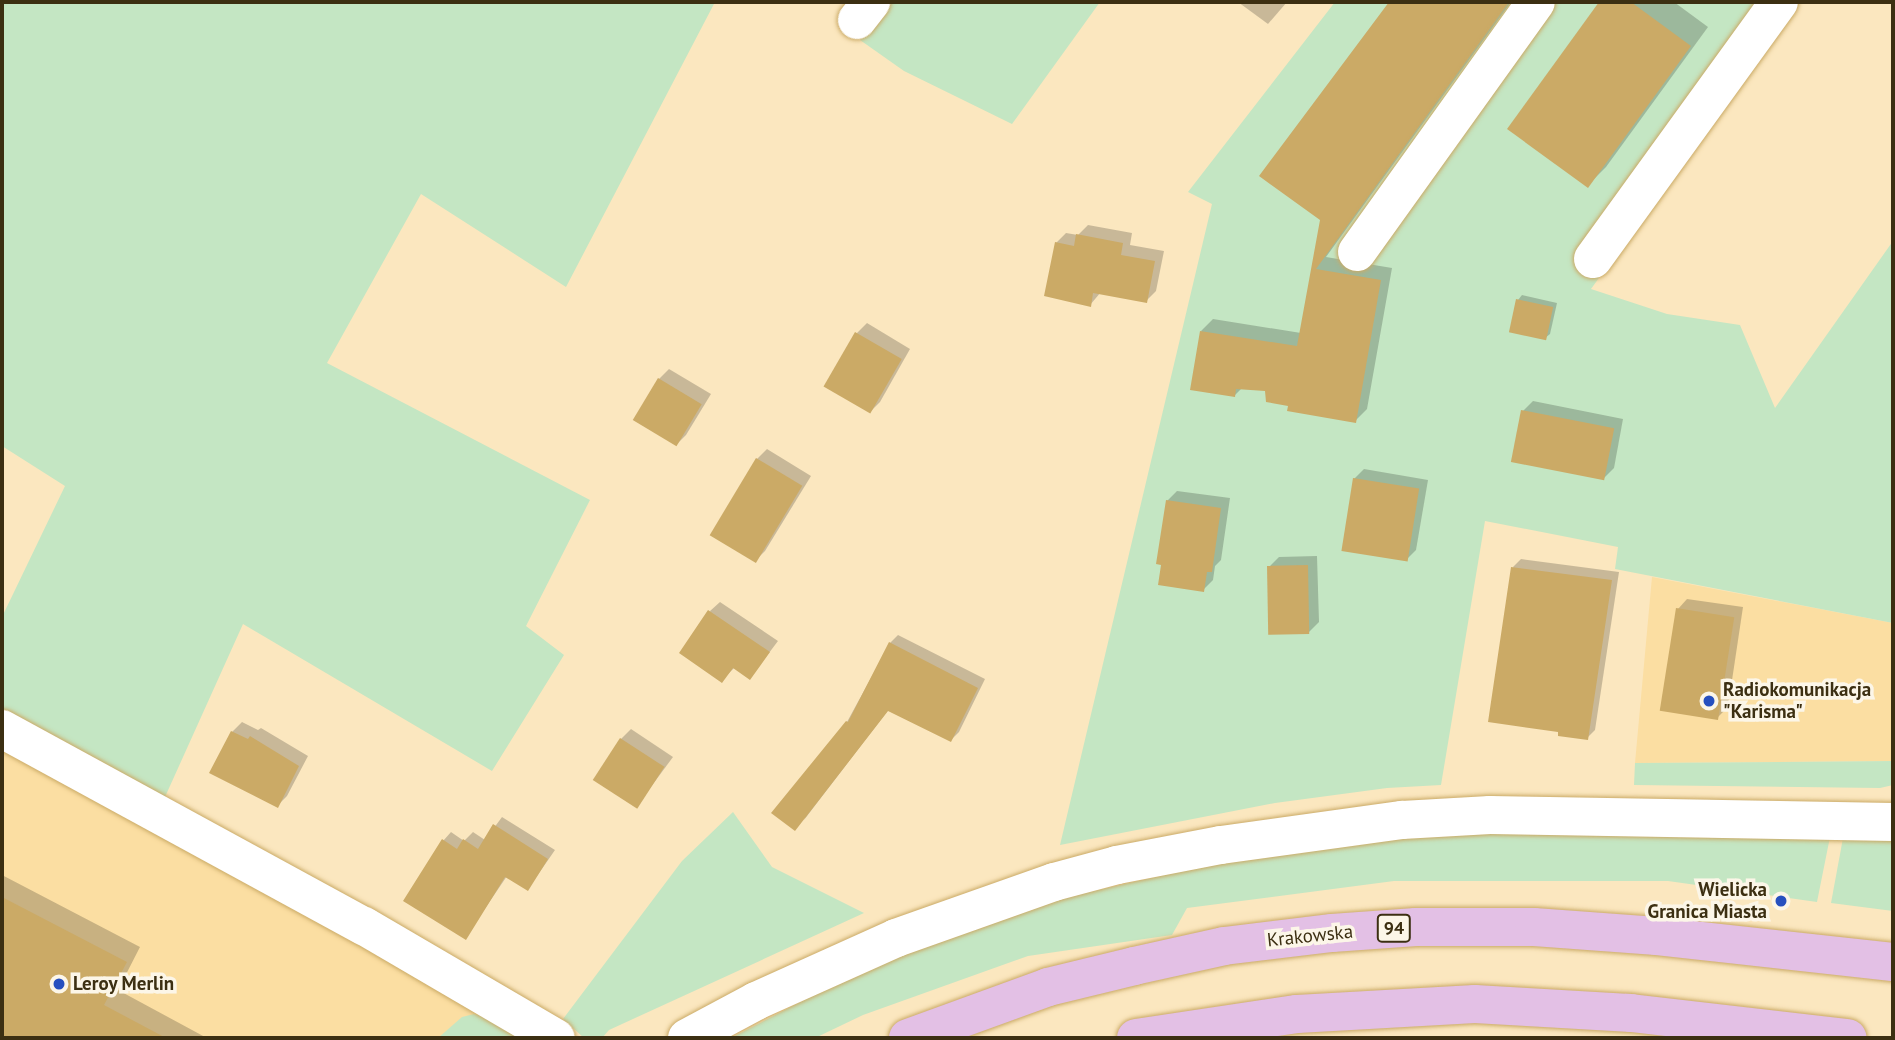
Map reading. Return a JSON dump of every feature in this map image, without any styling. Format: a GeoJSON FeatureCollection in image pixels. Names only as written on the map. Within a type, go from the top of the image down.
{"type":"FeatureCollection","features":[{"type":"Feature","properties":{"kind":"main road","name":"Krakowska"},"geometry":{"type":"LineString","coordinates":[[908,1038],[1048,987],[1224,946],[1332,933],[1416,927],[1534,927],[1657,936],[1893,962]]}},
{"type":"Feature","properties":{"kind":"main road"},"geometry":{"type":"LineString","coordinates":[[1136,1038],[1297,1014],[1475,1004],[1630,1013],[1849,1038]]}},
{"type":"Feature","properties":{"kind":"street"},"geometry":{"type":"LineString","coordinates":[[1357,252],[1536,2]]}},
{"type":"Feature","properties":{"kind":"street"},"geometry":{"type":"LineString","coordinates":[[1593,259],[1779,2]]}},
{"type":"Feature","properties":{"kind":"street"},"geometry":{"type":"LineString","coordinates":[[2,729],[364,926],[556,1038]]}},
{"type":"Feature","properties":{"kind":"street"},"geometry":{"type":"LineString","coordinates":[[687,1038],[756,1001],[896,938],[1054,882],[1117,865],[1221,845],[1402,820],[1490,815],[1893,822]]}},
{"type":"Feature","properties":{"kind":"shaded area"},"geometry":{"type":"Polygon","coordinates":[[[1652,577],[1893,623],[1893,761],[1635,763],[1652,577]]]}},
{"type":"Feature","properties":{"kind":"shaded area"},"geometry":{"type":"Polygon","coordinates":[[[2,733],[432,962],[516,1038],[2,1038],[2,733]]]}},
{"type":"Feature","properties":{"kind":"green space"},"geometry":{"type":"Polygon","coordinates":[[[2,2],[715,2],[566,287],[421,194],[327,363],[590,500],[526,626],[564,655],[492,771],[243,624],[165,797],[2,711],[2,617],[65,486],[2,446],[2,2]]]}},
{"type":"Feature","properties":{"kind":"green space"},"geometry":{"type":"Polygon","coordinates":[[[887,2],[1100,2],[1012,124],[904,71],[860,40],[887,2]]]}},
{"type":"Feature","properties":{"kind":"green space"},"geometry":{"type":"Polygon","coordinates":[[[1335,2],[1797,2],[1591,289],[1667,314],[1740,325],[1775,408],[1893,241],[1893,623],[1615,569],[1618,547],[1485,521],[1441,785],[1387,788],[1275,803],[1060,845],[1212,204],[1188,192],[1335,2]]]}},
{"type":"Feature","properties":{"kind":"green space"},"geometry":{"type":"Polygon","coordinates":[[[1893,761],[1893,785],[1880,788],[1634,785],[1635,763],[1893,761]]]}},
{"type":"Feature","properties":{"kind":"green space"},"geometry":{"type":"Polygon","coordinates":[[[733,812],[772,867],[864,913],[609,1030],[602,1038],[584,1038],[563,1019],[682,861],[733,812]]]}},
{"type":"Feature","properties":{"kind":"green space"},"geometry":{"type":"Polygon","coordinates":[[[1480,830],[1830,837],[1817,902],[1668,881],[1394,881],[1187,908],[1172,935],[1028,956],[863,1015],[815,1038],[731,1038],[864,969],[1019,908],[1261,853],[1480,830]]]}},
{"type":"Feature","properties":{"kind":"green space"},"geometry":{"type":"Polygon","coordinates":[[[1843,838],[1893,839],[1893,911],[1831,903],[1843,838]]]}},
{"type":"Feature","properties":{"kind":"green space"},"geometry":{"type":"Polygon","coordinates":[[[474,1014],[495,1020],[524,1038],[438,1038],[462,1017],[474,1014]]]}},
{"type":"Feature","properties":{"kind":"building"},"geometry":{"type":"Polygon","coordinates":[[[1389,2],[1509,2],[1316,269],[1381,280],[1356,423],[1287,411],[1288,406],[1266,402],[1265,391],[1236,389],[1235,397],[1190,390],[1200,331],[1297,346],[1320,220],[1259,176],[1389,2]]]}},
{"type":"Feature","properties":{"kind":"building"},"geometry":{"type":"Polygon","coordinates":[[[1599,2],[1631,2],[1691,46],[1588,188],[1507,129],[1599,2]]]}},
{"type":"Feature","properties":{"kind":"building"},"geometry":{"type":"Polygon","coordinates":[[[1076,234],[1123,243],[1121,255],[1155,261],[1147,303],[1093,293],[1091,307],[1044,296],[1055,242],[1074,246],[1076,234]]]}},
{"type":"Feature","properties":{"kind":"building"},"geometry":{"type":"Polygon","coordinates":[[[1516,299],[1553,307],[1546,340],[1509,332],[1516,299]]]}},
{"type":"Feature","properties":{"kind":"building"},"geometry":{"type":"Polygon","coordinates":[[[855,332],[902,359],[870,414],[824,387],[855,332]]]}},
{"type":"Feature","properties":{"kind":"building"},"geometry":{"type":"Polygon","coordinates":[[[658,378],[702,404],[676,446],[633,420],[658,378]]]}},
{"type":"Feature","properties":{"kind":"building"},"geometry":{"type":"Polygon","coordinates":[[[1521,410],[1614,428],[1604,480],[1511,462],[1521,410]]]}},
{"type":"Feature","properties":{"kind":"building"},"geometry":{"type":"Polygon","coordinates":[[[756,458],[802,486],[756,563],[710,535],[756,458]]]}},
{"type":"Feature","properties":{"kind":"building"},"geometry":{"type":"Polygon","coordinates":[[[1353,478],[1419,488],[1408,562],[1341,551],[1353,478]]]}},
{"type":"Feature","properties":{"kind":"building"},"geometry":{"type":"Polygon","coordinates":[[[1166,500],[1221,508],[1212,572],[1207,572],[1204,592],[1158,585],[1161,565],[1156,564],[1166,500]]]}},
{"type":"Feature","properties":{"kind":"building"},"geometry":{"type":"Polygon","coordinates":[[[1308,565],[1309,634],[1268,635],[1267,566],[1308,565]]]}},
{"type":"Feature","properties":{"kind":"building"},"geometry":{"type":"Polygon","coordinates":[[[1511,567],[1612,580],[1588,740],[1558,736],[1558,732],[1488,722],[1511,567]]]}},
{"type":"Feature","properties":{"kind":"building"},"geometry":{"type":"Polygon","coordinates":[[[1676,608],[1734,617],[1718,720],[1660,711],[1676,608]]]}},
{"type":"Feature","properties":{"kind":"building"},"geometry":{"type":"Polygon","coordinates":[[[708,610],[770,652],[750,680],[733,668],[722,683],[679,653],[708,610]]]}},
{"type":"Feature","properties":{"kind":"building"},"geometry":{"type":"Polygon","coordinates":[[[889,642],[978,688],[951,742],[888,711],[795,831],[771,813],[846,721],[848,722],[889,642]]]}},
{"type":"Feature","properties":{"kind":"building"},"geometry":{"type":"Polygon","coordinates":[[[231,731],[248,739],[250,736],[299,766],[278,808],[209,773],[231,731]]]}},
{"type":"Feature","properties":{"kind":"building"},"geometry":{"type":"Polygon","coordinates":[[[620,738],[664,767],[637,809],[593,780],[620,738]]]}},
{"type":"Feature","properties":{"kind":"building"},"geometry":{"type":"Polygon","coordinates":[[[493,824],[548,859],[528,891],[505,877],[466,940],[403,901],[442,839],[457,849],[463,839],[478,849],[493,824]]]}},
{"type":"Feature","properties":{"kind":"building","name":"Leroy Merlin"},"geometry":{"type":"Polygon","coordinates":[[[2,897],[127,962],[104,1005],[166,1038],[2,1038],[2,897]]]}},
{"type":"Feature","properties":{"kind":"place","name":"Radiokomunikacja \"Karisma\""},"geometry":{"type":"Point","coordinates":[1709,701]}},
{"type":"Feature","properties":{"kind":"place","name":"Wielicka Granica Miasta"},"geometry":{"type":"Point","coordinates":[1781,901]}},
{"type":"Feature","properties":{"kind":"place","name":"Leroy Merlin"},"geometry":{"type":"Point","coordinates":[59,984]}}]}
